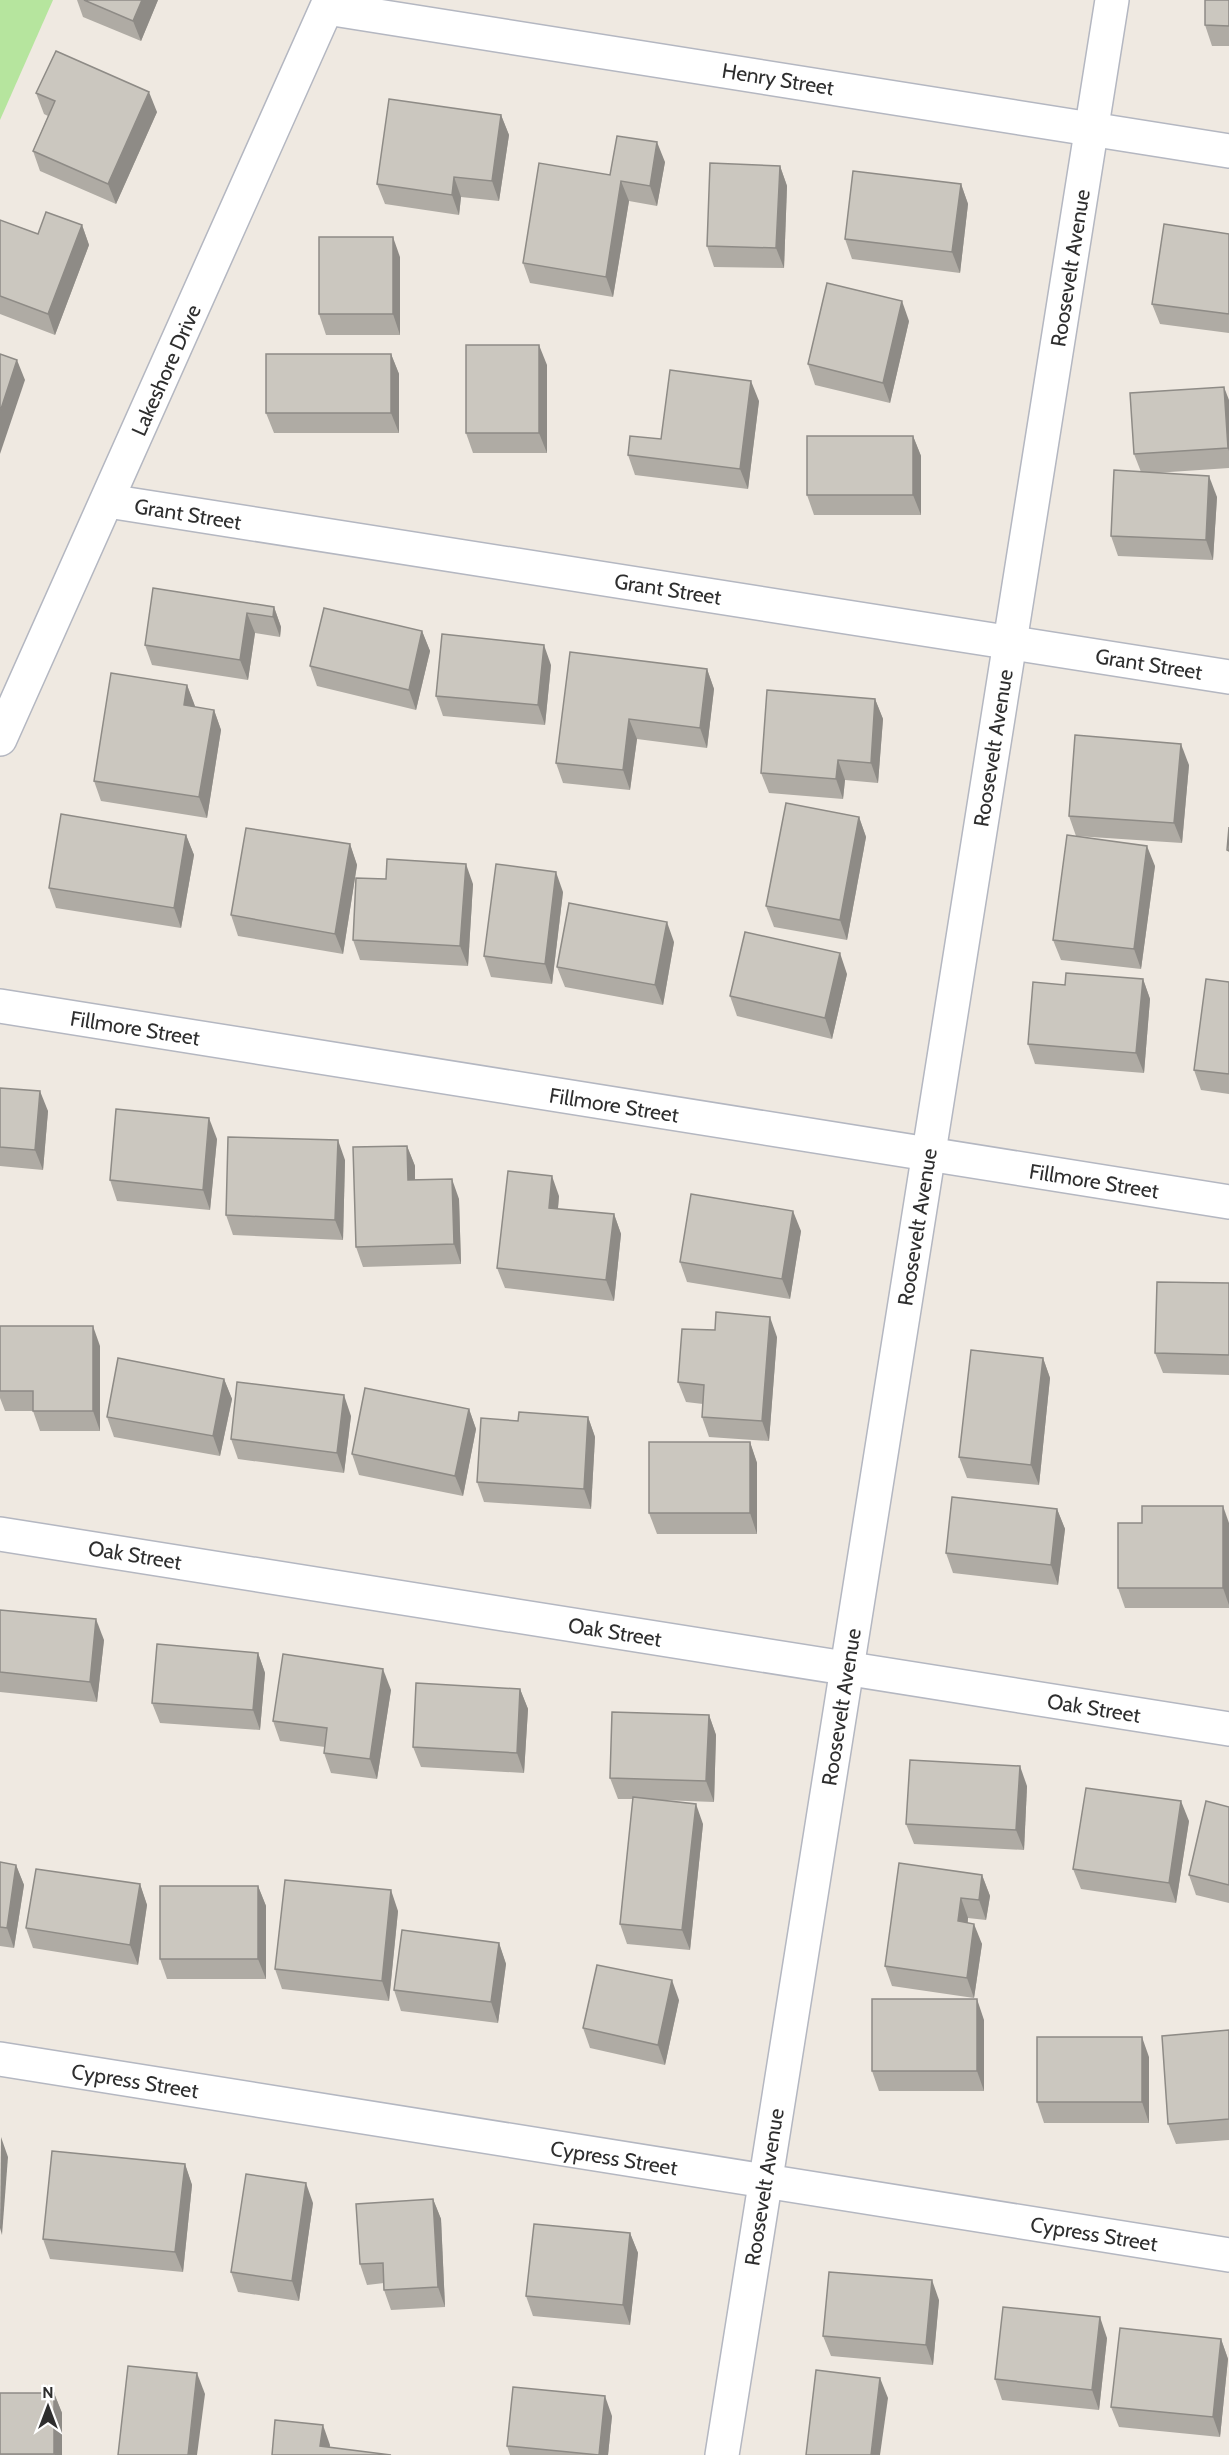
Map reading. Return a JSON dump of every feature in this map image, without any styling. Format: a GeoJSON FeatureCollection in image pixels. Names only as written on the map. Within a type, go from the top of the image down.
{"type":"FeatureCollection","features":[{"type":"Feature","properties":{"kind":"street","name":"Roosevelt Avenue"},"geometry":{"type":"LineString","coordinates":[[722,2455],[1112,0]]}},
{"type":"Feature","properties":{"kind":"street","name":"Henry Street"},"geometry":{"type":"LineString","coordinates":[[328,4],[1229,151]]}},
{"type":"Feature","properties":{"kind":"street","name":"Lakeshore Drive"},"geometry":{"type":"LineString","coordinates":[[0,739],[328,4]]}},
{"type":"Feature","properties":{"kind":"street","name":"Grant Street"},"geometry":{"type":"LineString","coordinates":[[108,501],[1229,677]]}},
{"type":"Feature","properties":{"kind":"street","name":"Fillmore Street"},"geometry":{"type":"LineString","coordinates":[[0,1006],[1229,1202]]}},
{"type":"Feature","properties":{"kind":"street","name":"Oak Street"},"geometry":{"type":"LineString","coordinates":[[0,1534],[1229,1729]]}},
{"type":"Feature","properties":{"kind":"street","name":"Cypress Street"},"geometry":{"type":"LineString","coordinates":[[0,2059],[1229,2255]]}},
{"type":"Feature","properties":{"kind":"green space"},"geometry":{"type":"Polygon","coordinates":[[[0,0],[53,0],[0,120],[0,0]]]}},
{"type":"Feature","properties":{"kind":"building"},"geometry":{"type":"Polygon","coordinates":[[[84,0],[142,0],[133,21],[84,0]]]}},
{"type":"Feature","properties":{"kind":"building"},"geometry":{"type":"Polygon","coordinates":[[[1205,0],[1229,0],[1229,26],[1205,25],[1205,0]]]}},
{"type":"Feature","properties":{"kind":"building"},"geometry":{"type":"Polygon","coordinates":[[[56,51],[149,92],[108,184],[33,151],[55,101],[36,93],[56,51]]]}},
{"type":"Feature","properties":{"kind":"building"},"geometry":{"type":"Polygon","coordinates":[[[389,99],[501,115],[492,181],[454,177],[452,195],[377,184],[389,99]]]}},
{"type":"Feature","properties":{"kind":"building"},"geometry":{"type":"Polygon","coordinates":[[[617,136],[657,142],[650,186],[621,181],[606,277],[523,263],[539,163],[610,175],[617,136]]]}},
{"type":"Feature","properties":{"kind":"building"},"geometry":{"type":"Polygon","coordinates":[[[710,163],[780,166],[776,248],[707,246],[710,163]]]}},
{"type":"Feature","properties":{"kind":"building"},"geometry":{"type":"Polygon","coordinates":[[[853,171],[961,184],[952,252],[845,239],[853,171]]]}},
{"type":"Feature","properties":{"kind":"building"},"geometry":{"type":"Polygon","coordinates":[[[46,212],[82,225],[48,314],[0,296],[0,220],[38,234],[46,212]]]}},
{"type":"Feature","properties":{"kind":"building"},"geometry":{"type":"Polygon","coordinates":[[[1164,224],[1229,234],[1229,314],[1152,304],[1164,224]]]}},
{"type":"Feature","properties":{"kind":"building"},"geometry":{"type":"Polygon","coordinates":[[[319,237],[393,237],[393,314],[319,314],[319,237]]]}},
{"type":"Feature","properties":{"kind":"building"},"geometry":{"type":"Polygon","coordinates":[[[827,283],[902,301],[883,383],[808,364],[827,283]]]}},
{"type":"Feature","properties":{"kind":"building"},"geometry":{"type":"Polygon","coordinates":[[[466,345],[539,345],[539,433],[466,433],[466,345]]]}},
{"type":"Feature","properties":{"kind":"building"},"geometry":{"type":"Polygon","coordinates":[[[0,354],[17,360],[0,412],[0,354]]]}},
{"type":"Feature","properties":{"kind":"building"},"geometry":{"type":"Polygon","coordinates":[[[266,354],[391,354],[391,413],[266,413],[266,354]]]}},
{"type":"Feature","properties":{"kind":"building"},"geometry":{"type":"Polygon","coordinates":[[[670,370],[751,381],[740,469],[628,455],[630,436],[661,439],[670,370]]]}},
{"type":"Feature","properties":{"kind":"building"},"geometry":{"type":"Polygon","coordinates":[[[1224,387],[1228,448],[1134,454],[1130,393],[1224,387]]]}},
{"type":"Feature","properties":{"kind":"building"},"geometry":{"type":"Polygon","coordinates":[[[807,436],[913,436],[913,495],[807,495],[807,436]]]}},
{"type":"Feature","properties":{"kind":"building"},"geometry":{"type":"Polygon","coordinates":[[[1114,470],[1209,476],[1206,540],[1111,536],[1114,470]]]}},
{"type":"Feature","properties":{"kind":"building"},"geometry":{"type":"Polygon","coordinates":[[[153,588],[274,607],[273,617],[247,613],[240,660],[145,645],[153,588]]]}},
{"type":"Feature","properties":{"kind":"building"},"geometry":{"type":"Polygon","coordinates":[[[324,608],[422,631],[409,690],[310,666],[324,608]]]}},
{"type":"Feature","properties":{"kind":"building"},"geometry":{"type":"Polygon","coordinates":[[[442,634],[544,645],[538,705],[436,696],[442,634]]]}},
{"type":"Feature","properties":{"kind":"building"},"geometry":{"type":"Polygon","coordinates":[[[570,652],[707,669],[700,728],[629,719],[623,770],[556,763],[570,652]]]}},
{"type":"Feature","properties":{"kind":"building"},"geometry":{"type":"Polygon","coordinates":[[[111,673],[187,685],[184,705],[214,710],[199,797],[94,781],[111,673]]]}},
{"type":"Feature","properties":{"kind":"building"},"geometry":{"type":"Polygon","coordinates":[[[767,690],[875,699],[871,763],[838,760],[836,779],[761,773],[767,690]]]}},
{"type":"Feature","properties":{"kind":"building"},"geometry":{"type":"Polygon","coordinates":[[[1075,735],[1181,744],[1174,823],[1069,816],[1075,735]]]}},
{"type":"Feature","properties":{"kind":"building"},"geometry":{"type":"Polygon","coordinates":[[[786,803],[859,817],[840,920],[766,906],[786,803]]]}},
{"type":"Feature","properties":{"kind":"building"},"geometry":{"type":"Polygon","coordinates":[[[61,814],[186,835],[174,908],[49,888],[61,814]]]}},
{"type":"Feature","properties":{"kind":"building"},"geometry":{"type":"Polygon","coordinates":[[[1229,827],[1229,851],[1227,850],[1229,827]]]}},
{"type":"Feature","properties":{"kind":"building"},"geometry":{"type":"Polygon","coordinates":[[[246,828],[350,844],[335,934],[231,915],[246,828]]]}},
{"type":"Feature","properties":{"kind":"building"},"geometry":{"type":"Polygon","coordinates":[[[1067,835],[1147,846],[1134,949],[1053,940],[1067,835]]]}},
{"type":"Feature","properties":{"kind":"building"},"geometry":{"type":"Polygon","coordinates":[[[387,859],[466,864],[460,946],[353,940],[356,878],[386,879],[387,859]]]}},
{"type":"Feature","properties":{"kind":"building"},"geometry":{"type":"Polygon","coordinates":[[[496,864],[556,872],[545,964],[484,956],[496,864]]]}},
{"type":"Feature","properties":{"kind":"building"},"geometry":{"type":"Polygon","coordinates":[[[569,903],[667,922],[655,985],[557,967],[569,903]]]}},
{"type":"Feature","properties":{"kind":"building"},"geometry":{"type":"Polygon","coordinates":[[[745,932],[840,953],[825,1018],[730,996],[745,932]]]}},
{"type":"Feature","properties":{"kind":"building"},"geometry":{"type":"Polygon","coordinates":[[[1066,973],[1143,979],[1136,1053],[1028,1044],[1033,982],[1065,985],[1066,973]]]}},
{"type":"Feature","properties":{"kind":"building"},"geometry":{"type":"Polygon","coordinates":[[[1206,979],[1229,982],[1229,1074],[1194,1070],[1206,979]]]}},
{"type":"Feature","properties":{"kind":"building"},"geometry":{"type":"Polygon","coordinates":[[[0,1088],[40,1091],[35,1150],[0,1147],[0,1088]]]}},
{"type":"Feature","properties":{"kind":"building"},"geometry":{"type":"Polygon","coordinates":[[[116,1109],[209,1118],[203,1190],[110,1180],[116,1109]]]}},
{"type":"Feature","properties":{"kind":"building"},"geometry":{"type":"Polygon","coordinates":[[[228,1137],[338,1140],[335,1220],[226,1215],[228,1137]]]}},
{"type":"Feature","properties":{"kind":"building"},"geometry":{"type":"Polygon","coordinates":[[[407,1146],[408,1180],[452,1179],[454,1244],[356,1247],[353,1147],[407,1146]]]}},
{"type":"Feature","properties":{"kind":"building"},"geometry":{"type":"Polygon","coordinates":[[[508,1171],[552,1176],[549,1208],[614,1214],[606,1280],[497,1268],[508,1171]]]}},
{"type":"Feature","properties":{"kind":"building"},"geometry":{"type":"Polygon","coordinates":[[[691,1194],[793,1211],[782,1279],[680,1262],[691,1194]]]}},
{"type":"Feature","properties":{"kind":"building"},"geometry":{"type":"Polygon","coordinates":[[[1157,1282],[1229,1283],[1229,1355],[1155,1353],[1157,1282]]]}},
{"type":"Feature","properties":{"kind":"building"},"geometry":{"type":"Polygon","coordinates":[[[716,1312],[770,1317],[762,1421],[702,1417],[704,1385],[678,1382],[682,1329],[715,1330],[716,1312]]]}},
{"type":"Feature","properties":{"kind":"building"},"geometry":{"type":"Polygon","coordinates":[[[0,1326],[93,1326],[93,1411],[33,1411],[33,1391],[0,1391],[0,1326]]]}},
{"type":"Feature","properties":{"kind":"building"},"geometry":{"type":"Polygon","coordinates":[[[971,1350],[1043,1358],[1031,1465],[959,1457],[971,1350]]]}},
{"type":"Feature","properties":{"kind":"building"},"geometry":{"type":"Polygon","coordinates":[[[118,1358],[224,1379],[213,1436],[107,1417],[118,1358]]]}},
{"type":"Feature","properties":{"kind":"building"},"geometry":{"type":"Polygon","coordinates":[[[237,1382],[344,1395],[337,1453],[231,1439],[237,1382]]]}},
{"type":"Feature","properties":{"kind":"building"},"geometry":{"type":"Polygon","coordinates":[[[365,1388],[469,1409],[455,1476],[352,1454],[365,1388]]]}},
{"type":"Feature","properties":{"kind":"building"},"geometry":{"type":"Polygon","coordinates":[[[519,1412],[588,1417],[584,1489],[477,1482],[481,1418],[518,1421],[519,1412]]]}},
{"type":"Feature","properties":{"kind":"building"},"geometry":{"type":"Polygon","coordinates":[[[649,1442],[750,1442],[750,1513],[649,1513],[649,1442]]]}},
{"type":"Feature","properties":{"kind":"building"},"geometry":{"type":"Polygon","coordinates":[[[952,1497],[1057,1509],[1051,1565],[946,1553],[952,1497]]]}},
{"type":"Feature","properties":{"kind":"building"},"geometry":{"type":"Polygon","coordinates":[[[1142,1506],[1223,1506],[1223,1588],[1118,1588],[1118,1523],[1142,1523],[1142,1506]]]}},
{"type":"Feature","properties":{"kind":"building"},"geometry":{"type":"Polygon","coordinates":[[[0,1610],[96,1619],[90,1682],[0,1672],[0,1610]]]}},
{"type":"Feature","properties":{"kind":"building"},"geometry":{"type":"Polygon","coordinates":[[[157,1644],[258,1653],[253,1710],[152,1703],[157,1644]]]}},
{"type":"Feature","properties":{"kind":"building"},"geometry":{"type":"Polygon","coordinates":[[[283,1654],[383,1669],[370,1759],[324,1753],[327,1728],[273,1721],[283,1654]]]}},
{"type":"Feature","properties":{"kind":"building"},"geometry":{"type":"Polygon","coordinates":[[[416,1683],[520,1689],[517,1753],[413,1747],[416,1683]]]}},
{"type":"Feature","properties":{"kind":"building"},"geometry":{"type":"Polygon","coordinates":[[[612,1712],[709,1715],[706,1781],[610,1778],[612,1712]]]}},
{"type":"Feature","properties":{"kind":"building"},"geometry":{"type":"Polygon","coordinates":[[[910,1760],[1020,1766],[1016,1830],[906,1824],[910,1760]]]}},
{"type":"Feature","properties":{"kind":"building"},"geometry":{"type":"Polygon","coordinates":[[[1086,1788],[1181,1801],[1169,1883],[1073,1869],[1086,1788]]]}},
{"type":"Feature","properties":{"kind":"building"},"geometry":{"type":"Polygon","coordinates":[[[633,1797],[696,1804],[682,1930],[620,1924],[633,1797]]]}},
{"type":"Feature","properties":{"kind":"building"},"geometry":{"type":"Polygon","coordinates":[[[1206,1801],[1229,1807],[1229,1885],[1189,1875],[1206,1801]]]}},
{"type":"Feature","properties":{"kind":"building"},"geometry":{"type":"Polygon","coordinates":[[[0,1862],[16,1865],[7,1928],[0,1927],[0,1862]]]}},
{"type":"Feature","properties":{"kind":"building"},"geometry":{"type":"Polygon","coordinates":[[[899,1863],[982,1875],[979,1900],[961,1898],[958,1921],[974,1924],[967,1978],[885,1966],[899,1863]]]}},
{"type":"Feature","properties":{"kind":"building"},"geometry":{"type":"Polygon","coordinates":[[[36,1869],[140,1884],[130,1945],[26,1928],[36,1869]]]}},
{"type":"Feature","properties":{"kind":"building"},"geometry":{"type":"Polygon","coordinates":[[[285,1880],[391,1890],[382,1981],[275,1969],[285,1880]]]}},
{"type":"Feature","properties":{"kind":"building"},"geometry":{"type":"Polygon","coordinates":[[[160,1886],[258,1886],[258,1959],[160,1959],[160,1886]]]}},
{"type":"Feature","properties":{"kind":"building"},"geometry":{"type":"Polygon","coordinates":[[[402,1930],[499,1943],[491,2002],[394,1990],[402,1930]]]}},
{"type":"Feature","properties":{"kind":"building"},"geometry":{"type":"Polygon","coordinates":[[[597,1965],[672,1980],[658,2045],[583,2028],[597,1965]]]}},
{"type":"Feature","properties":{"kind":"building"},"geometry":{"type":"Polygon","coordinates":[[[872,1999],[977,1999],[977,2071],[872,2071],[872,1999]]]}},
{"type":"Feature","properties":{"kind":"building"},"geometry":{"type":"Polygon","coordinates":[[[1229,2030],[1229,2119],[1168,2124],[1162,2036],[1229,2030]]]}},
{"type":"Feature","properties":{"kind":"building"},"geometry":{"type":"Polygon","coordinates":[[[1037,2037],[1142,2037],[1142,2102],[1037,2102],[1037,2037]]]}},
{"type":"Feature","properties":{"kind":"building"},"geometry":{"type":"Polygon","coordinates":[[[52,2151],[185,2164],[175,2252],[43,2239],[52,2151]]]}},
{"type":"Feature","properties":{"kind":"building"},"geometry":{"type":"Polygon","coordinates":[[[246,2174],[306,2183],[292,2281],[231,2272],[246,2174]]]}},
{"type":"Feature","properties":{"kind":"building"},"geometry":{"type":"Polygon","coordinates":[[[433,2199],[438,2287],[384,2290],[383,2263],[360,2264],[356,2204],[433,2199]]]}},
{"type":"Feature","properties":{"kind":"building"},"geometry":{"type":"Polygon","coordinates":[[[534,2224],[630,2233],[623,2305],[526,2296],[534,2224]]]}},
{"type":"Feature","properties":{"kind":"building"},"geometry":{"type":"Polygon","coordinates":[[[829,2272],[932,2280],[926,2345],[823,2336],[829,2272]]]}},
{"type":"Feature","properties":{"kind":"building"},"geometry":{"type":"Polygon","coordinates":[[[1003,2307],[1100,2317],[1092,2390],[995,2379],[1003,2307]]]}},
{"type":"Feature","properties":{"kind":"building"},"geometry":{"type":"Polygon","coordinates":[[[1120,2328],[1221,2339],[1213,2417],[1111,2407],[1120,2328]]]}},
{"type":"Feature","properties":{"kind":"building"},"geometry":{"type":"Polygon","coordinates":[[[128,2366],[197,2373],[188,2455],[118,2455],[128,2366]]]}},
{"type":"Feature","properties":{"kind":"building"},"geometry":{"type":"Polygon","coordinates":[[[816,2370],[880,2378],[871,2455],[806,2455],[816,2370]]]}},
{"type":"Feature","properties":{"kind":"building"},"geometry":{"type":"Polygon","coordinates":[[[513,2387],[605,2396],[599,2455],[507,2446],[513,2387]]]}},
{"type":"Feature","properties":{"kind":"building"},"geometry":{"type":"Polygon","coordinates":[[[0,2393],[54,2393],[54,2454],[0,2454],[0,2393]]]}},
{"type":"Feature","properties":{"kind":"building"},"geometry":{"type":"Polygon","coordinates":[[[275,2420],[323,2425],[320,2446],[391,2455],[272,2455],[275,2420]]]}}]}
